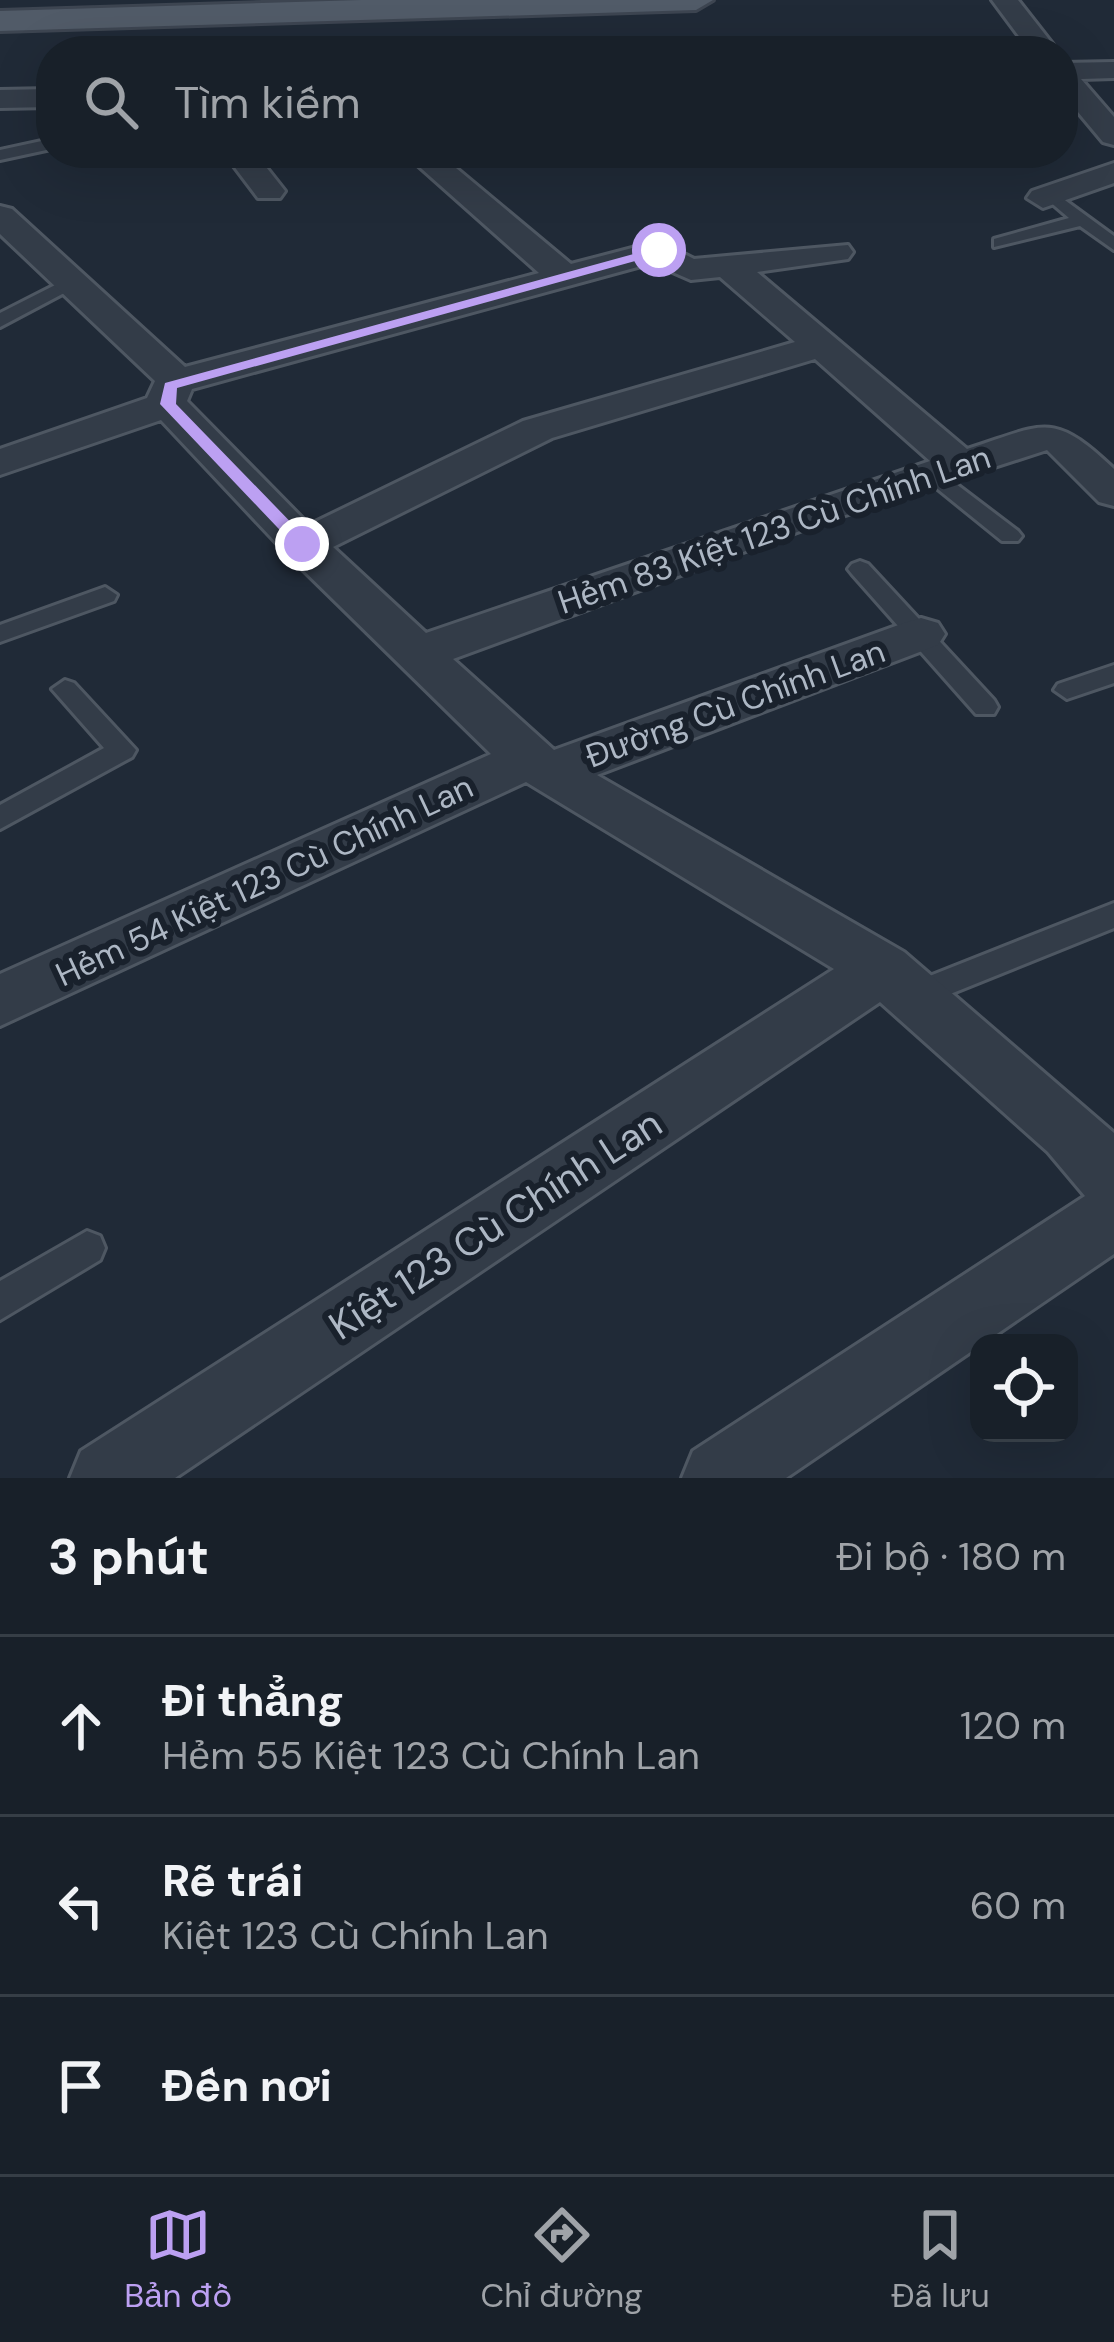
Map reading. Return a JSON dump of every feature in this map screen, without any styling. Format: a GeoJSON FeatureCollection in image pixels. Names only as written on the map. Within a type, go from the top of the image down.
{"type":"FeatureCollection","features":[{"type":"Feature","properties":{"kind":"main road"},"geometry":{"type":"LineString","coordinates":[[0,21],[696,0]]}},
{"type":"Feature","properties":{"kind":"street"},"geometry":{"type":"LineString","coordinates":[[1005,0],[1032,36]]}},
{"type":"Feature","properties":{"kind":"street"},"geometry":{"type":"LineString","coordinates":[[1078,73],[1114,70]]}},
{"type":"Feature","properties":{"kind":"street"},"geometry":{"type":"LineString","coordinates":[[1078,92],[1114,136]]}},
{"type":"Feature","properties":{"kind":"street"},"geometry":{"type":"LineString","coordinates":[[0,99],[36,98]]}},
{"type":"Feature","properties":{"kind":"street"},"geometry":{"type":"LineString","coordinates":[[251,168],[269,191]]}},
{"type":"Feature","properties":{"kind":"street"},"geometry":{"type":"LineString","coordinates":[[437,168],[564,276]]}},
{"type":"Feature","properties":{"kind":"street"},"geometry":{"type":"LineString","coordinates":[[1047,196],[1114,172]]}},
{"type":"Feature","properties":{"kind":"street"},"geometry":{"type":"LineString","coordinates":[[0,216],[74,283],[302,544],[539,765],[898,982],[1093,1122],[1114,1181]]}},
{"type":"Feature","properties":{"kind":"street"},"geometry":{"type":"LineString","coordinates":[[0,463],[173,393],[659,250],[670,262],[692,270],[836,252]]}},
{"type":"Feature","properties":{"kind":"street"},"geometry":{"type":"LineString","coordinates":[[731,268],[822,346],[944,467]]}},
{"type":"Feature","properties":{"kind":"street"},"geometry":{"type":"LineString","coordinates":[[302,544],[350,527],[499,446],[652,391],[822,346]]}},
{"type":"Feature","properties":{"kind":"street","name":"Hẻm 83 Kiệt 123 Cù Chính Lan"},"geometry":{"type":"LineString","coordinates":[[417,654],[944,467],[1052,437],[1114,493]]}},
{"type":"Feature","properties":{"kind":"street","name":"Đường Cù Chính Lan"},"geometry":{"type":"LineString","coordinates":[[539,765],[921,634]]}},
{"type":"Feature","properties":{"kind":"street","name":"Hẻm 54 Kiệt 123 Cù Chính Lan"},"geometry":{"type":"LineString","coordinates":[[0,1001],[539,765]]}},
{"type":"Feature","properties":{"kind":"street","name":"Kiệt 123 Cù Chính Lan"},"geometry":{"type":"LineString","coordinates":[[108,1478],[898,982]]}},
{"type":"Feature","properties":{"kind":"street"},"geometry":{"type":"LineString","coordinates":[[720,1478],[1114,1215]]}},
{"type":"Feature","properties":{"kind":"lane"},"geometry":{"type":"LineString","coordinates":[[0,155],[36,147]]}},
{"type":"Feature","properties":{"kind":"lane"},"geometry":{"type":"LineString","coordinates":[[1047,196],[1114,245]]}},
{"type":"Feature","properties":{"kind":"lane"},"geometry":{"type":"LineString","coordinates":[[1000,244],[1083,220]]}},
{"type":"Feature","properties":{"kind":"lane"},"geometry":{"type":"LineString","coordinates":[[0,321],[74,283]]}},
{"type":"Feature","properties":{"kind":"lane"},"geometry":{"type":"LineString","coordinates":[[944,467],[1010,536]]}},
{"type":"Feature","properties":{"kind":"lane"},"geometry":{"type":"LineString","coordinates":[[860,569],[986,707]]}},
{"type":"Feature","properties":{"kind":"lane"},"geometry":{"type":"LineString","coordinates":[[0,634],[106,595]]}},
{"type":"Feature","properties":{"kind":"lane"},"geometry":{"type":"LineString","coordinates":[[1067,690],[1114,674]]}},
{"type":"Feature","properties":{"kind":"lane"},"geometry":{"type":"LineString","coordinates":[[0,818],[122,749],[65,689]]}},
{"type":"Feature","properties":{"kind":"lane"},"geometry":{"type":"LineString","coordinates":[[898,982],[1114,915]]}},
{"type":"Feature","properties":{"kind":"lane"},"geometry":{"type":"LineString","coordinates":[[0,1302],[87,1248]]}},
{"type":"Feature","properties":{"kind":"route"},"geometry":{"type":"LineString","coordinates":[[302,544],[168,404],[170,386],[659,250]]}}]}
